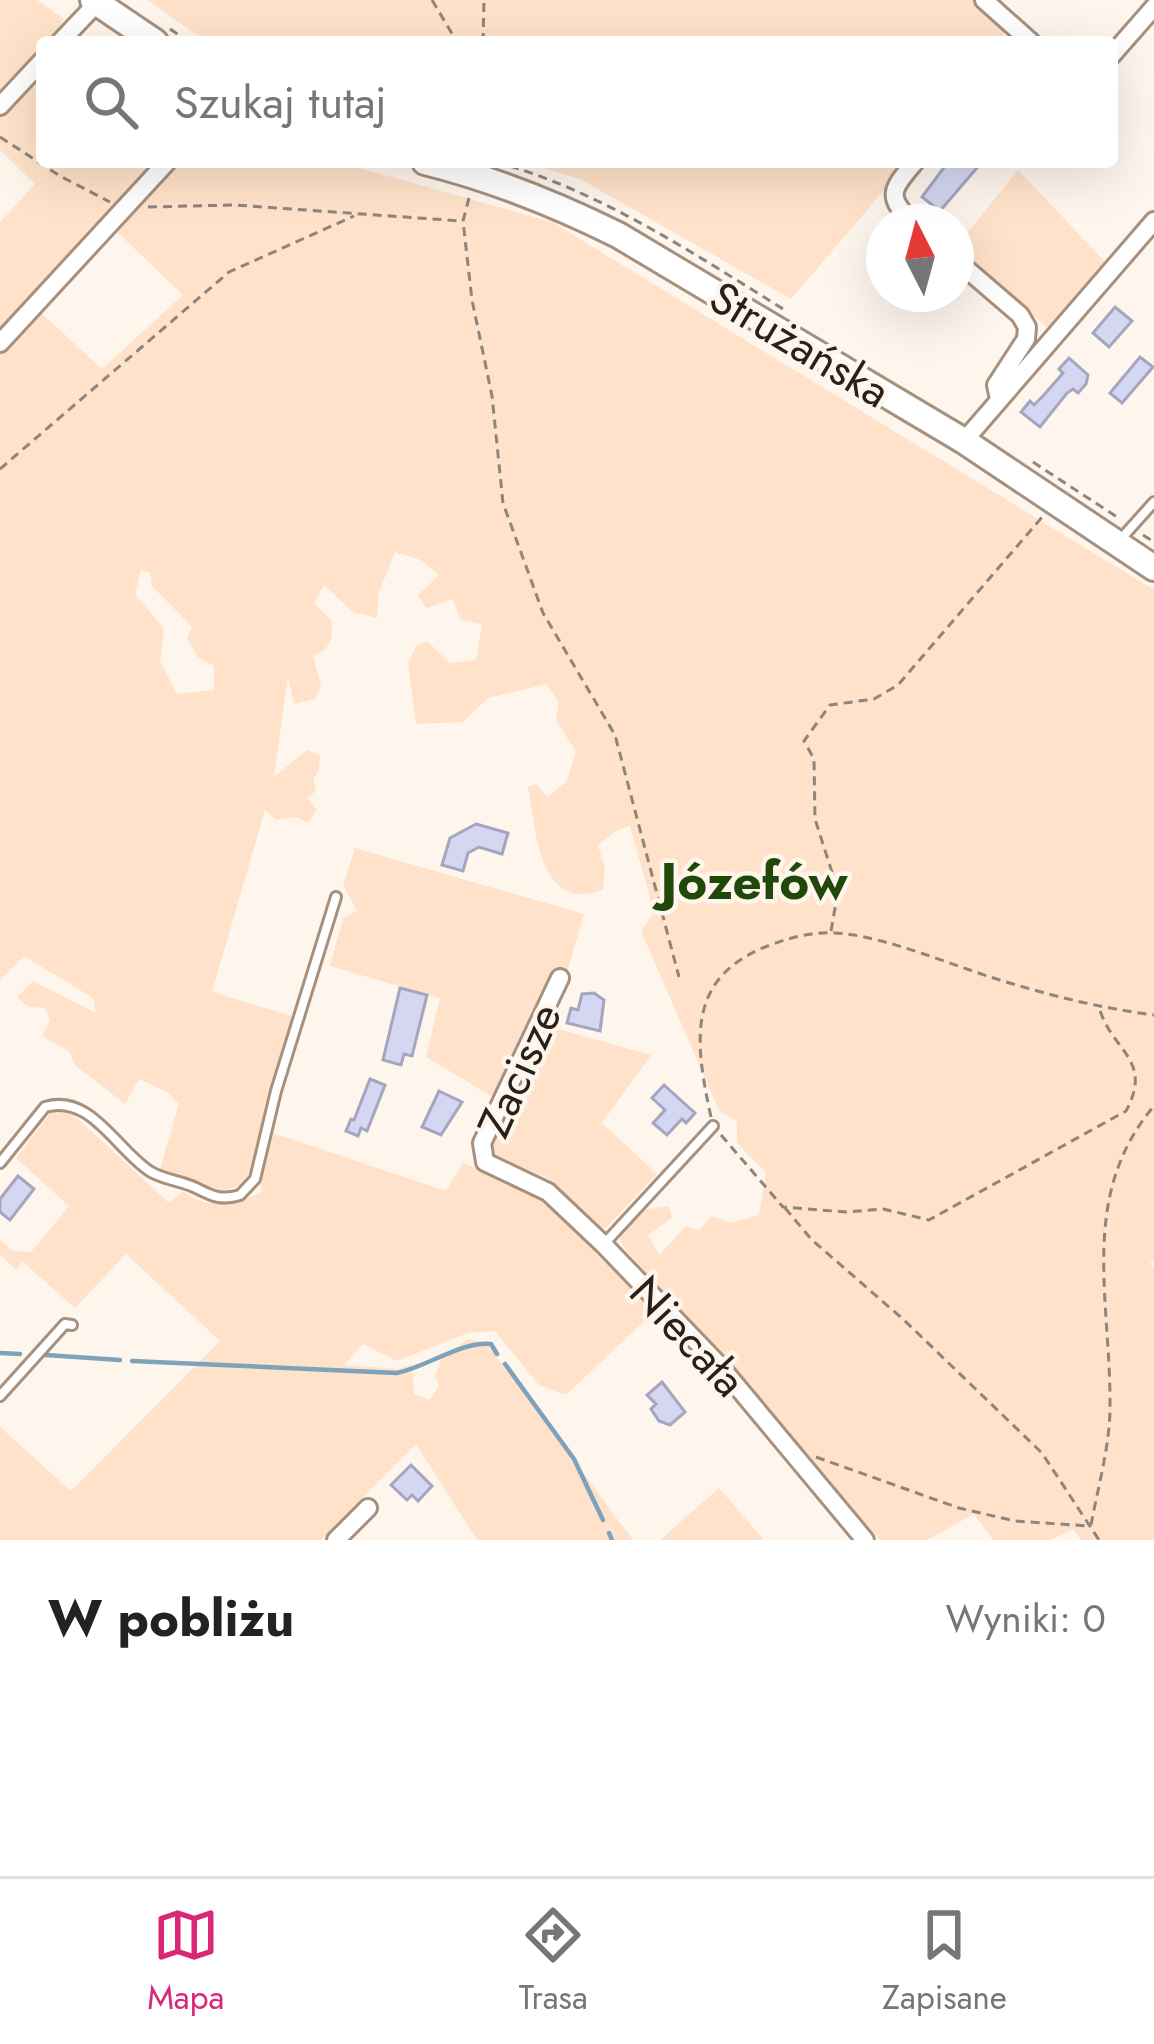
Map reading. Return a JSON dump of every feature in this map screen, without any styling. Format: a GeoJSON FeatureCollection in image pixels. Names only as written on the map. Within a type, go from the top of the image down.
{"type":"FeatureCollection","features":[{"type":"Feature","properties":{"kind":"main road"},"geometry":{"type":"LineString","coordinates":[[95,2],[146,36]]}},
{"type":"Feature","properties":{"kind":"main road","name":"Strużańska"},"geometry":{"type":"LineString","coordinates":[[449,168],[559,206],[618,235],[1124,535],[1154,568]]}},
{"type":"Feature","properties":{"kind":"street"},"geometry":{"type":"LineString","coordinates":[[984,0],[1020,36]]}},
{"type":"Feature","properties":{"kind":"street"},"geometry":{"type":"LineString","coordinates":[[66,36],[95,2]]}},
{"type":"Feature","properties":{"kind":"street"},"geometry":{"type":"LineString","coordinates":[[1118,48],[1154,7]]}},
{"type":"Feature","properties":{"kind":"street"},"geometry":{"type":"LineString","coordinates":[[0,106],[36,68]]}},
{"type":"Feature","properties":{"kind":"street"},"geometry":{"type":"LineString","coordinates":[[0,343],[162,168]]}},
{"type":"Feature","properties":{"kind":"street"},"geometry":{"type":"LineString","coordinates":[[898,204],[895,186],[910,168]]}},
{"type":"Feature","properties":{"kind":"street"},"geometry":{"type":"LineString","coordinates":[[964,441],[1154,221]]}},
{"type":"Feature","properties":{"kind":"street"},"geometry":{"type":"LineString","coordinates":[[974,276],[1028,327],[996,385],[999,399]]}},
{"type":"Feature","properties":{"kind":"street","name":"Zacisze"},"geometry":{"type":"LineString","coordinates":[[485,1162],[482,1143],[560,978]]}},
{"type":"Feature","properties":{"kind":"street","name":"Niecała"},"geometry":{"type":"LineString","coordinates":[[485,1162],[548,1192],[604,1245],[720,1366],[865,1540]]}},
{"type":"Feature","properties":{"kind":"street"},"geometry":{"type":"LineString","coordinates":[[336,1540],[368,1508]]}},
{"type":"Feature","properties":{"kind":"lane"},"geometry":{"type":"LineString","coordinates":[[1124,535],[1154,502]]}},
{"type":"Feature","properties":{"kind":"lane"},"geometry":{"type":"LineString","coordinates":[[0,1163],[45,1106],[64,1104],[84,1111],[148,1171],[210,1197],[240,1195],[255,1179],[276,1091],[336,897]]}},
{"type":"Feature","properties":{"kind":"lane"},"geometry":{"type":"LineString","coordinates":[[604,1245],[713,1126]]}},
{"type":"Feature","properties":{"kind":"lane"},"geometry":{"type":"LineString","coordinates":[[0,1396],[65,1324],[72,1325]]}},
{"type":"Feature","properties":{"kind":"path"},"geometry":{"type":"LineString","coordinates":[[432,0],[453,36]]}},
{"type":"Feature","properties":{"kind":"path"},"geometry":{"type":"LineString","coordinates":[[483,36],[484,0]]}},
{"type":"Feature","properties":{"kind":"path"},"geometry":{"type":"LineString","coordinates":[[0,137],[36,160]]}},
{"type":"Feature","properties":{"kind":"path"},"geometry":{"type":"LineString","coordinates":[[48,168],[124,209],[235,205],[463,221]]}},
{"type":"Feature","properties":{"kind":"path"},"geometry":{"type":"LineString","coordinates":[[476,175],[463,221],[472,300],[492,396],[503,503],[543,613],[615,736],[680,976]]}},
{"type":"Feature","properties":{"kind":"path"},"geometry":{"type":"LineString","coordinates":[[0,469],[229,272],[356,215]]}},
{"type":"Feature","properties":{"kind":"path"},"geometry":{"type":"LineString","coordinates":[[1029,460],[1124,535],[1154,542]]}},
{"type":"Feature","properties":{"kind":"path"},"geometry":{"type":"LineString","coordinates":[[831,932],[838,891],[815,819],[814,759],[804,741],[830,705],[874,699],[898,685],[1047,510]]}},
{"type":"Feature","properties":{"kind":"path"},"geometry":{"type":"LineString","coordinates":[[1100,1540],[1042,1453],[904,1320],[812,1240],[713,1126],[699,1020],[717,977],[746,953],[800,934],[831,932],[1099,1007],[1154,1015]]}},
{"type":"Feature","properties":{"kind":"path"},"geometry":{"type":"LineString","coordinates":[[783,1207],[846,1212],[883,1209],[929,1220],[1126,1111],[1138,1091],[1135,1060],[1112,1034],[1099,1007]]}},
{"type":"Feature","properties":{"kind":"path"},"geometry":{"type":"LineString","coordinates":[[1091,1527],[1111,1411],[1104,1211],[1117,1165],[1154,1106]]}},
{"type":"Feature","properties":{"kind":"path"},"geometry":{"type":"LineString","coordinates":[[797,1459],[820,1457],[903,1490],[1015,1521],[1091,1527]]}},
{"type":"Feature","properties":{"kind":"shaded area"},"geometry":{"type":"Polygon","coordinates":[[[0,0],[37,0],[64,19],[53,36],[36,36],[36,55],[0,94],[0,0]]]}},
{"type":"Feature","properties":{"kind":"shaded area"},"geometry":{"type":"Polygon","coordinates":[[[147,0],[976,0],[1003,27],[1004,36],[198,36],[147,0]]]}},
{"type":"Feature","properties":{"kind":"shaded area"},"geometry":{"type":"Polygon","coordinates":[[[36,75],[36,168],[154,168],[0,333],[0,222],[35,184],[0,150],[0,113],[36,75]]]}},
{"type":"Feature","properties":{"kind":"shaded area"},"geometry":{"type":"Polygon","coordinates":[[[172,168],[359,168],[552,222],[1154,590],[1154,1260],[1150,1263],[1154,1268],[1154,1540],[1081,1540],[1073,1529],[1051,1540],[993,1540],[974,1514],[927,1540],[880,1540],[625,1249],[615,1230],[635,1211],[669,1206],[672,1218],[648,1235],[659,1255],[686,1226],[699,1230],[712,1216],[731,1223],[759,1215],[766,1173],[737,1143],[737,1122],[719,1110],[641,931],[654,912],[630,826],[615,831],[598,846],[605,867],[603,890],[581,894],[565,890],[544,862],[528,787],[536,784],[548,797],[567,781],[576,752],[556,720],[559,703],[547,684],[488,698],[463,722],[416,724],[408,663],[416,646],[427,641],[450,663],[476,660],[482,624],[460,620],[453,599],[426,608],[418,595],[439,575],[421,560],[395,552],[379,592],[377,618],[353,612],[324,585],[314,603],[332,621],[332,634],[330,643],[313,656],[321,685],[315,699],[294,704],[288,676],[274,777],[307,750],[320,755],[313,780],[316,791],[307,798],[317,810],[308,823],[296,817],[276,820],[265,810],[212,992],[295,1017],[246,1182],[213,1190],[160,1169],[179,1104],[167,1092],[139,1079],[125,1104],[76,1066],[69,1052],[42,1036],[50,1021],[45,1008],[29,1007],[17,997],[33,981],[96,1013],[93,998],[24,956],[0,980],[0,353],[38,310],[102,369],[183,295],[115,230],[172,168]],[[141,570],[135,594],[164,629],[160,661],[177,694],[214,690],[214,666],[198,657],[187,638],[192,627],[152,586],[150,573],[141,570]]]}},
{"type":"Feature","properties":{"kind":"shaded area"},"geometry":{"type":"Polygon","coordinates":[[[543,168],[903,168],[872,204],[866,204],[866,211],[791,299],[580,179],[543,168]]]}},
{"type":"Feature","properties":{"kind":"shaded area"},"geometry":{"type":"Polygon","coordinates":[[[1018,170],[1108,265],[1050,330],[974,263],[974,225],[1018,170]]]}},
{"type":"Feature","properties":{"kind":"shaded area"},"geometry":{"type":"Polygon","coordinates":[[[355,848],[584,914],[567,972],[556,970],[496,1099],[426,1057],[440,998],[330,966],[343,918],[357,911],[343,885],[355,848]]]}},
{"type":"Feature","properties":{"kind":"shaded area"},"geometry":{"type":"Polygon","coordinates":[[[547,1026],[651,1055],[602,1123],[657,1174],[606,1228],[595,1229],[548,1178],[490,1154],[487,1144],[547,1026]]]}},
{"type":"Feature","properties":{"kind":"shaded area"},"geometry":{"type":"Polygon","coordinates":[[[68,1110],[169,1203],[183,1191],[201,1201],[221,1204],[262,1192],[260,1182],[273,1133],[446,1191],[463,1163],[537,1192],[654,1312],[566,1395],[539,1385],[495,1331],[468,1333],[397,1361],[363,1344],[344,1365],[397,1369],[412,1365],[414,1394],[430,1400],[439,1386],[435,1376],[443,1356],[469,1339],[487,1344],[633,1540],[477,1540],[416,1444],[321,1540],[0,1540],[0,1427],[71,1491],[220,1341],[126,1254],[75,1308],[23,1262],[16,1269],[0,1255],[0,1240],[13,1251],[31,1252],[69,1206],[16,1158],[52,1111],[68,1110]]]}},
{"type":"Feature","properties":{"kind":"shaded area"},"geometry":{"type":"Polygon","coordinates":[[[719,1488],[764,1540],[660,1540],[719,1488]]]}},
{"type":"Feature","properties":{"kind":"building"},"geometry":{"type":"Polygon","coordinates":[[[944,168],[977,168],[946,204],[931,204],[922,197],[944,168]]]}},
{"type":"Feature","properties":{"kind":"building"},"geometry":{"type":"Polygon","coordinates":[[[1115,307],[1132,321],[1109,347],[1093,333],[1115,307]]]}},
{"type":"Feature","properties":{"kind":"building"},"geometry":{"type":"Polygon","coordinates":[[[1140,357],[1153,367],[1122,403],[1110,393],[1140,357]]]}},
{"type":"Feature","properties":{"kind":"building"},"geometry":{"type":"Polygon","coordinates":[[[1069,358],[1088,375],[1086,384],[1078,393],[1073,389],[1067,393],[1040,427],[1021,412],[1030,401],[1034,405],[1043,396],[1069,358]]]}},
{"type":"Feature","properties":{"kind":"building"},"geometry":{"type":"Polygon","coordinates":[[[476,824],[508,833],[502,854],[479,847],[468,853],[463,871],[442,865],[450,838],[476,824]]]}},
{"type":"Feature","properties":{"kind":"building"},"geometry":{"type":"Polygon","coordinates":[[[400,988],[427,995],[412,1056],[404,1054],[401,1065],[383,1060],[400,988]]]}},
{"type":"Feature","properties":{"kind":"building"},"geometry":{"type":"Polygon","coordinates":[[[594,993],[604,1000],[600,1031],[567,1023],[571,1008],[578,1010],[582,994],[594,993]]]}},
{"type":"Feature","properties":{"kind":"building"},"geometry":{"type":"Polygon","coordinates":[[[370,1079],[385,1085],[367,1131],[361,1128],[358,1136],[346,1131],[370,1079]]]}},
{"type":"Feature","properties":{"kind":"building"},"geometry":{"type":"Polygon","coordinates":[[[664,1085],[695,1113],[667,1135],[653,1123],[665,1110],[652,1098],[664,1085]]]}},
{"type":"Feature","properties":{"kind":"building"},"geometry":{"type":"Polygon","coordinates":[[[439,1091],[462,1102],[441,1135],[422,1127],[439,1091]]]}},
{"type":"Feature","properties":{"kind":"building"},"geometry":{"type":"Polygon","coordinates":[[[18,1176],[34,1189],[10,1220],[0,1212],[0,1199],[18,1176]]]}},
{"type":"Feature","properties":{"kind":"building"},"geometry":{"type":"Polygon","coordinates":[[[662,1382],[685,1412],[670,1425],[659,1421],[651,1409],[656,1404],[647,1395],[662,1382]]]}},
{"type":"Feature","properties":{"kind":"building"},"geometry":{"type":"Polygon","coordinates":[[[411,1465],[432,1486],[418,1501],[412,1495],[407,1500],[391,1485],[411,1465]]]}},
{"type":"Feature","properties":{"kind":"waterway"},"geometry":{"type":"LineString","coordinates":[[132,1361],[397,1373],[480,1344],[491,1344],[497,1354]]}},
{"type":"Feature","properties":{"kind":"waterway"},"geometry":{"type":"LineString","coordinates":[[0,1353],[20,1354]]}},
{"type":"Feature","properties":{"kind":"waterway"},"geometry":{"type":"LineString","coordinates":[[46,1355],[120,1360]]}},
{"type":"Feature","properties":{"kind":"waterway"},"geometry":{"type":"LineString","coordinates":[[505,1364],[574,1459],[603,1520]]}},
{"type":"Feature","properties":{"kind":"waterway"},"geometry":{"type":"LineString","coordinates":[[609,1533],[612,1540]]}},
{"type":"Feature","properties":{"kind":"district","name":"Józefów"},"geometry":{"type":"Point","coordinates":[754,881]}}]}
